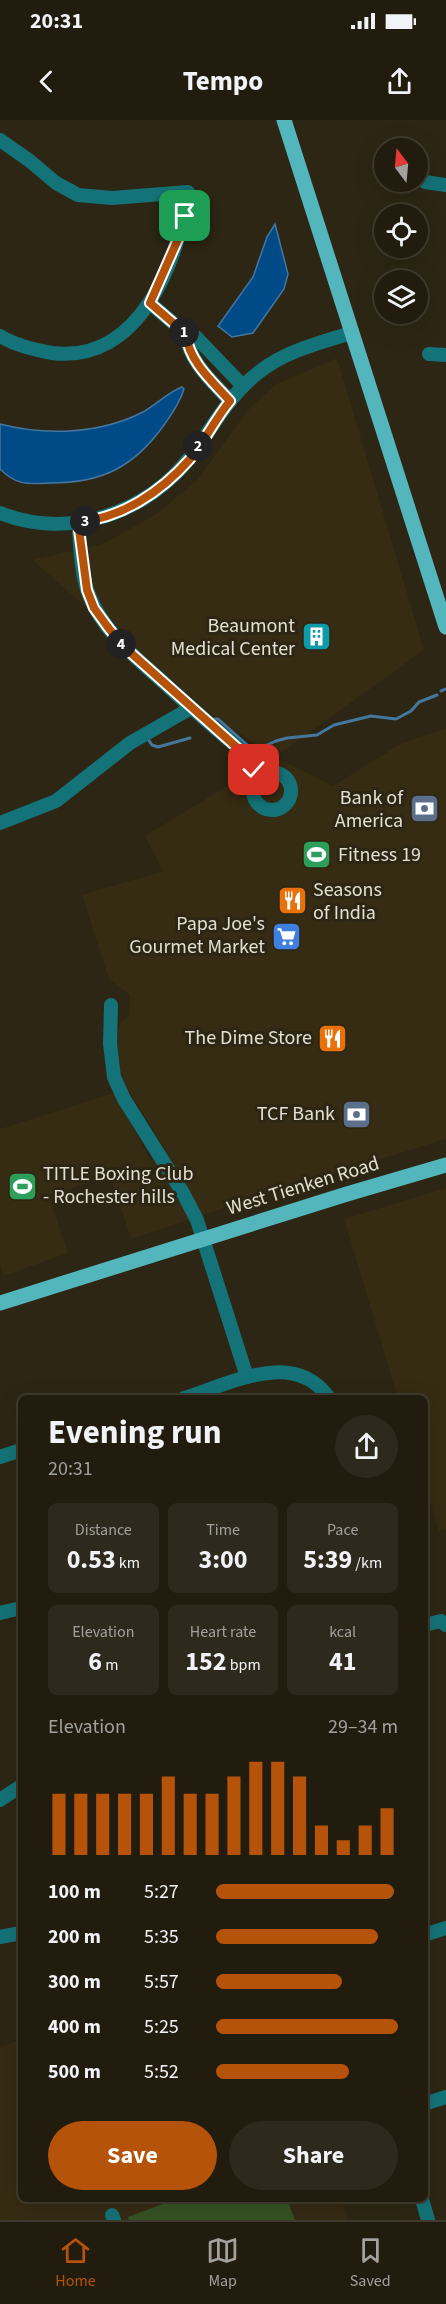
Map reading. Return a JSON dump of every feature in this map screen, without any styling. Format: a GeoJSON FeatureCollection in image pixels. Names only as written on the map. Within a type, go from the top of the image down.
{"type":"FeatureCollection","features":[{"type":"Feature","properties":{"kind":"main road"},"geometry":{"type":"LineString","coordinates":[[284,120],[446,627]]}},
{"type":"Feature","properties":{"kind":"main road","name":"West Tienken Road"},"geometry":{"type":"LineString","coordinates":[[0,1301],[446,1165]]}},
{"type":"Feature","properties":{"kind":"street"},"geometry":{"type":"LineString","coordinates":[[0,140],[30,160],[57,183],[78,195],[112,198],[188,192],[179,237],[150,303],[125,332],[98,346],[82,351],[57,353],[19,346],[0,336]]}},
{"type":"Feature","properties":{"kind":"street"},"geometry":{"type":"LineString","coordinates":[[428,182],[446,185]]}},
{"type":"Feature","properties":{"kind":"street"},"geometry":{"type":"LineString","coordinates":[[150,303],[186,334],[196,337],[243,387]]}},
{"type":"Feature","properties":{"kind":"street"},"geometry":{"type":"LineString","coordinates":[[0,513],[15,519],[32,521],[78,522],[94,521],[119,513],[161,488],[190,458],[230,401],[258,373],[282,357],[305,347],[351,333]]}},
{"type":"Feature","properties":{"kind":"street"},"geometry":{"type":"LineString","coordinates":[[186,334],[187,345],[196,363],[230,401]]}},
{"type":"Feature","properties":{"kind":"street"},"geometry":{"type":"LineString","coordinates":[[429,354],[446,356]]}},
{"type":"Feature","properties":{"kind":"street"},"geometry":{"type":"LineString","coordinates":[[78,522],[85,580],[94,608],[122,645],[251,760],[262,777]]}},
{"type":"Feature","properties":{"kind":"street"},"geometry":{"type":"LineString","coordinates":[[0,823],[56,801],[130,743],[190,708]]}},
{"type":"Feature","properties":{"kind":"street"},"geometry":{"type":"LineString","coordinates":[[111,1005],[110,1044],[114,1077],[124,1099],[183,1193],[197,1220],[248,1377]]}},
{"type":"Feature","properties":{"kind":"street"},"geometry":{"type":"LineString","coordinates":[[193,1395],[270,1372],[301,1375],[322,1388],[327,1395]]}},
{"type":"Feature","properties":{"kind":"street"},"geometry":{"type":"LineString","coordinates":[[0,1457],[18,1451]]}},
{"type":"Feature","properties":{"kind":"street"},"geometry":{"type":"LineString","coordinates":[[0,1613],[18,1609]]}},
{"type":"Feature","properties":{"kind":"street"},"geometry":{"type":"LineString","coordinates":[[428,1624],[441,1621],[446,1625]]}},
{"type":"Feature","properties":{"kind":"street"},"geometry":{"type":"LineString","coordinates":[[0,1800],[18,1788]]}},
{"type":"Feature","properties":{"kind":"street"},"geometry":{"type":"LineString","coordinates":[[428,1934],[446,1928]]}},
{"type":"Feature","properties":{"kind":"street"},"geometry":{"type":"LineString","coordinates":[[0,1937],[18,1934]]}},
{"type":"Feature","properties":{"kind":"street"},"geometry":{"type":"LineString","coordinates":[[428,2103],[446,2097]]}},
{"type":"Feature","properties":{"kind":"street"},"geometry":{"type":"LineString","coordinates":[[423,2202],[428,2220]]}},
{"type":"Feature","properties":{"kind":"shaded area"},"geometry":{"type":"Polygon","coordinates":[[[337,358],[424,650],[275,757],[333,786],[400,744],[446,728],[446,1139],[229,1206],[131,1239],[110,1175],[49,1196],[68,1253],[4,1276],[0,1265],[0,1129],[114,1093],[150,1160],[167,1152],[125,1085],[117,1061],[117,1031],[121,1022],[129,1016],[130,995],[109,979],[82,895],[163,871],[145,836],[274,757],[204,709],[32,560],[103,544],[158,513],[197,480],[248,410],[276,384],[337,358]]]}},
{"type":"Feature","properties":{"kind":"shaded area"},"geometry":{"type":"Polygon","coordinates":[[[446,1188],[446,1529],[439,1532],[428,1494],[428,1395],[397,1395],[344,1219],[446,1188]]]}},
{"type":"Feature","properties":{"kind":"shaded area"},"geometry":{"type":"Polygon","coordinates":[[[18,2041],[18,2202],[168,2202],[129,2217],[129,2220],[0,2220],[0,2047],[18,2041]]]}},
{"type":"Feature","properties":{"kind":"shaded area"},"geometry":{"type":"Polygon","coordinates":[[[288,2202],[342,2202],[348,2220],[295,2220],[288,2202]]]}},
{"type":"Feature","properties":{"kind":"green space"},"geometry":{"type":"Polygon","coordinates":[[[168,2202],[288,2202],[295,2220],[129,2220],[128,2217],[168,2202]]]}},
{"type":"Feature","properties":{"kind":"water"},"geometry":{"type":"Polygon","coordinates":[[[275,224],[288,274],[284,289],[253,333],[232,337],[218,326],[253,277],[267,237],[275,224]]]}},
{"type":"Feature","properties":{"kind":"water"},"geometry":{"type":"Polygon","coordinates":[[[182,387],[184,389],[176,408],[153,440],[129,462],[115,470],[86,480],[36,484],[18,481],[0,469],[0,424],[54,431],[91,429],[143,412],[182,387]]]}},
{"type":"Feature","properties":{"kind":"waterway"},"geometry":{"type":"LineString","coordinates":[[441,691],[446,689]]}},
{"type":"Feature","properties":{"kind":"waterway"},"geometry":{"type":"LineString","coordinates":[[215,719],[218,719],[254,751],[276,741],[317,735],[334,725],[371,716],[396,719],[411,711],[419,702],[437,695]]}},
{"type":"Feature","properties":{"kind":"waterway"},"geometry":{"type":"LineString","coordinates":[[148,739],[152,745],[158,747],[190,738]]}},
{"type":"Feature","properties":{"kind":"place","name":"Beaumont Medical Center"},"geometry":{"type":"Point","coordinates":[316,637]}},
{"type":"Feature","properties":{"kind":"place","name":"Bank of America"},"geometry":{"type":"Point","coordinates":[424,809]}},
{"type":"Feature","properties":{"kind":"place","name":"Fitness 19"},"geometry":{"type":"Point","coordinates":[317,855]}},
{"type":"Feature","properties":{"kind":"place","name":"Seasons of India"},"geometry":{"type":"Point","coordinates":[292,901]}},
{"type":"Feature","properties":{"kind":"place","name":"Papa Joe's Gourmet Market"},"geometry":{"type":"Point","coordinates":[286,936]}},
{"type":"Feature","properties":{"kind":"place","name":"The Dime Store"},"geometry":{"type":"Point","coordinates":[333,1038]}},
{"type":"Feature","properties":{"kind":"place","name":"TCF Bank"},"geometry":{"type":"Point","coordinates":[356,1114]}},
{"type":"Feature","properties":{"kind":"place","name":"TITLE Boxing Club - Rochester hills"},"geometry":{"type":"Point","coordinates":[22,1186]}},
{"type":"Feature","properties":{"kind":"route"},"geometry":{"type":"LineString","coordinates":[[185,216],[179,237],[150,303],[186,334],[187,345],[196,363],[230,401],[190,458],[161,488],[119,513],[94,521],[78,522],[85,580],[94,608],[122,645],[251,760],[254,770]]}}]}
